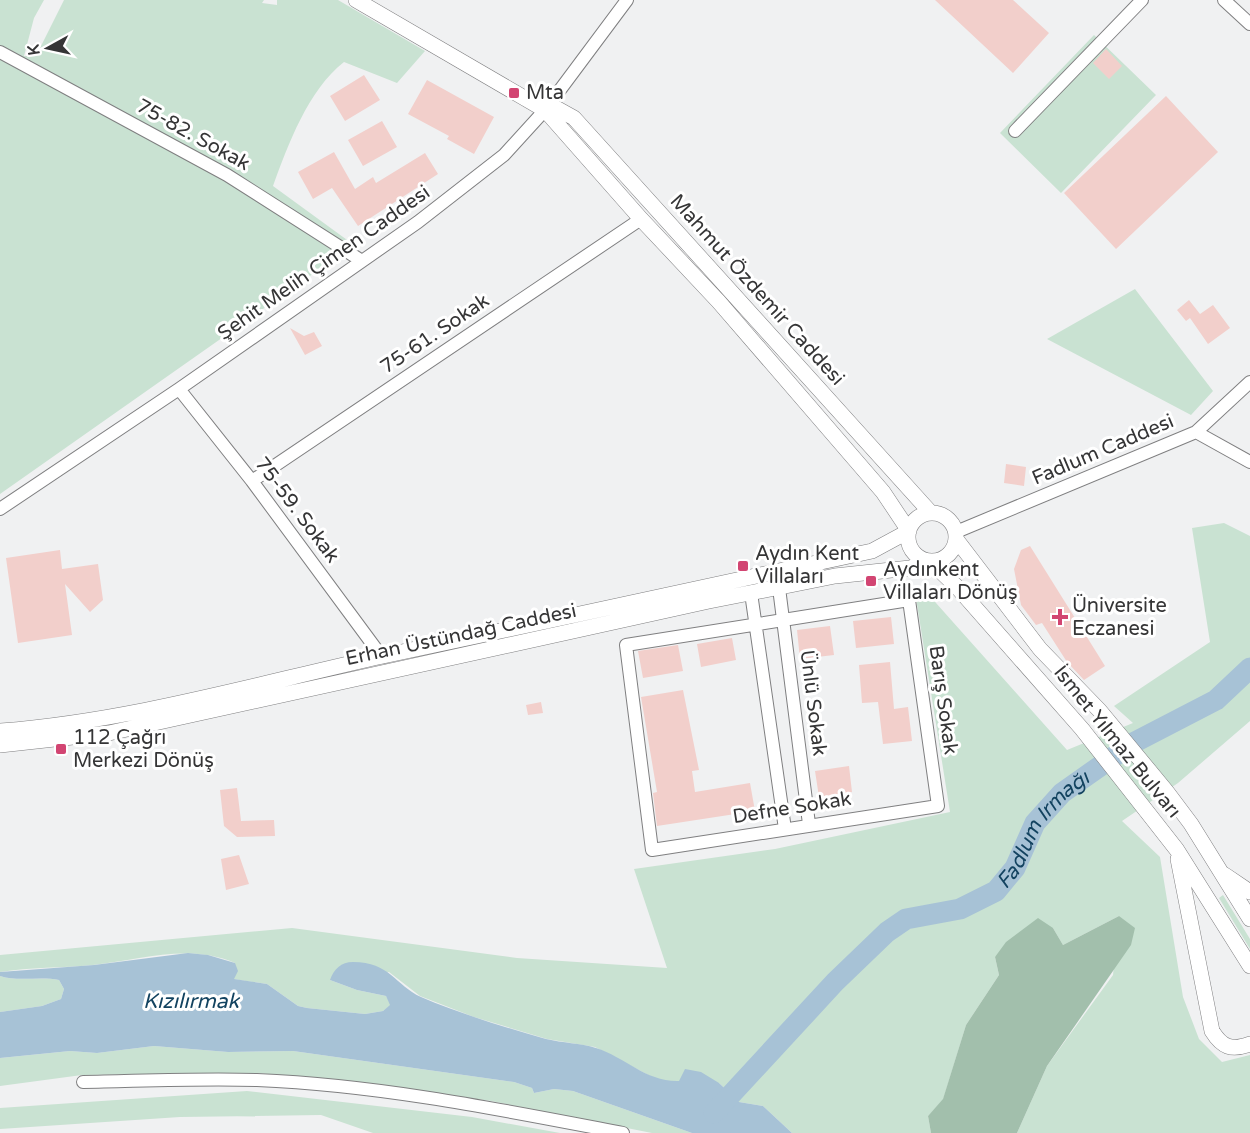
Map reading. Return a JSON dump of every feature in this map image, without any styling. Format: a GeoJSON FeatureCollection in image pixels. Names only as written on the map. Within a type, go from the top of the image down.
{"type":"FeatureCollection","features":[{"type":"Feature","properties":{"kind":"street","name":"Mahmut Özdemir Caddesi"},"geometry":{"type":"LineString","coordinates":[[356,0],[546,110],[641,219],[719,302],[883,492],[909,531]]}},
{"type":"Feature","properties":{"kind":"street","name":"Şehit Melih Çimen Caddesi"},"geometry":{"type":"LineString","coordinates":[[0,509],[179,389],[418,222],[504,155],[546,110],[627,0]]}},
{"type":"Feature","properties":{"kind":"street"},"geometry":{"type":"LineString","coordinates":[[1015,131],[1142,0]]}},
{"type":"Feature","properties":{"kind":"street"},"geometry":{"type":"LineString","coordinates":[[1224,0],[1250,24]]}},
{"type":"Feature","properties":{"kind":"street","name":"75-82. Sokak"},"geometry":{"type":"LineString","coordinates":[[0,52],[227,175],[362,261]]}},
{"type":"Feature","properties":{"kind":"street","name":"Mahmut Özdemir Caddesi"},"geometry":{"type":"LineString","coordinates":[[546,110],[556,108],[574,118],[931,513]]}},
{"type":"Feature","properties":{"kind":"street","name":"75-61. Sokak"},"geometry":{"type":"LineString","coordinates":[[252,481],[641,219]]}},
{"type":"Feature","properties":{"kind":"street","name":"Fadlum Caddesi"},"geometry":{"type":"LineString","coordinates":[[956,536],[1196,432],[1250,382]]}},
{"type":"Feature","properties":{"kind":"street","name":"75-59. Sokak"},"geometry":{"type":"LineString","coordinates":[[179,389],[252,481],[382,657]]}},
{"type":"Feature","properties":{"kind":"street"},"geometry":{"type":"LineString","coordinates":[[1196,432],[1250,462]]}},
{"type":"Feature","properties":{"kind":"street"},"geometry":{"type":"LineString","coordinates":[[931,513],[947,518],[956,536],[950,553],[937,561],[922,559],[912,550],[909,531],[916,519],[931,513]]}},
{"type":"Feature","properties":{"kind":"street","name":"Erhan Üstündağ Caddesi"},"geometry":{"type":"LineString","coordinates":[[0,732],[79,723],[142,711],[872,552],[909,531]]}},
{"type":"Feature","properties":{"kind":"street","name":"İsmet Yılmaz Bulvarı"},"geometry":{"type":"LineString","coordinates":[[956,536],[1040,649],[1100,711],[1167,792],[1250,919]]}},
{"type":"Feature","properties":{"kind":"street","name":"Erhan Üstündağ Caddesi"},"geometry":{"type":"LineString","coordinates":[[0,745],[120,731],[751,593],[867,571],[910,568],[930,561]]}},
{"type":"Feature","properties":{"kind":"street","name":"İsmet Yılmaz Bulvarı"},"geometry":{"type":"LineString","coordinates":[[930,561],[957,587],[1082,729],[1177,850],[1250,966]]}},
{"type":"Feature","properties":{"kind":"street","name":"Ünlü Sokak"},"geometry":{"type":"LineString","coordinates":[[779,588],[809,824]]}},
{"type":"Feature","properties":{"kind":"street"},"geometry":{"type":"LineString","coordinates":[[751,593],[785,829]]}},
{"type":"Feature","properties":{"kind":"street","name":"Barış Sokak"},"geometry":{"type":"LineString","coordinates":[[784,621],[909,600],[938,806]]}},
{"type":"Feature","properties":{"kind":"street"},"geometry":{"type":"LineString","coordinates":[[755,625],[784,621]]}},
{"type":"Feature","properties":{"kind":"street","name":"Defne Sokak"},"geometry":{"type":"LineString","coordinates":[[755,625],[626,645],[652,850],[809,824],[938,806]]}},
{"type":"Feature","properties":{"kind":"street"},"geometry":{"type":"LineString","coordinates":[[1177,850],[1212,1031],[1220,1043],[1231,1047],[1250,1044]]}},
{"type":"Feature","properties":{"kind":"street"},"geometry":{"type":"LineString","coordinates":[[1220,871],[1250,892]]}},
{"type":"Feature","properties":{"kind":"street"},"geometry":{"type":"LineString","coordinates":[[83,1082],[257,1080],[345,1088],[490,1108],[623,1133]]}},
{"type":"Feature","properties":{"kind":"green space"},"geometry":{"type":"Polygon","coordinates":[[[0,0],[44,0],[34,18],[24,56],[36,56],[64,0],[264,0],[262,3],[277,5],[277,0],[338,0],[425,51],[397,83],[344,62],[320,87],[310,103],[293,136],[273,186],[354,245],[0,494],[0,0]]]}},
{"type":"Feature","properties":{"kind":"green space"},"geometry":{"type":"Polygon","coordinates":[[[1094,35],[1156,95],[1061,193],[1000,133],[1094,35]]]}},
{"type":"Feature","properties":{"kind":"green space"},"geometry":{"type":"Polygon","coordinates":[[[1135,289],[1213,391],[1191,415],[1047,339],[1135,289]]]}},
{"type":"Feature","properties":{"kind":"green space"},"geometry":{"type":"Polygon","coordinates":[[[1224,523],[1250,536],[1250,721],[1178,783],[1122,821],[1160,857],[1183,997],[1199,1039],[1222,1062],[1250,1055],[1250,1133],[1017,1133],[1047,1066],[1113,975],[1119,916],[1063,945],[1053,928],[995,957],[999,975],[966,1025],[943,1100],[928,1116],[931,1133],[792,1133],[763,1106],[739,1102],[719,1083],[668,1082],[654,1078],[595,1047],[547,1039],[474,1017],[420,996],[389,972],[330,980],[357,990],[386,996],[391,1005],[383,1011],[365,1014],[298,1006],[267,984],[233,979],[235,963],[200,954],[164,955],[93,965],[0,972],[0,955],[292,928],[517,958],[667,968],[634,869],[775,849],[950,812],[916,598],[928,594],[1067,750],[1133,723],[1114,706],[1210,642],[1192,528],[1224,523]]]}},
{"type":"Feature","properties":{"kind":"green space"},"geometry":{"type":"Polygon","coordinates":[[[1223,895],[1250,939],[1250,949],[1219,898],[1223,895]]]}},
{"type":"Feature","properties":{"kind":"green space"},"geometry":{"type":"Polygon","coordinates":[[[1119,916],[1135,928],[1131,945],[1047,1066],[1017,1133],[931,1133],[928,1116],[943,1099],[966,1025],[999,975],[995,957],[1006,942],[1038,918],[1053,928],[1063,945],[1119,916]]]}},
{"type":"Feature","properties":{"kind":"green space"},"geometry":{"type":"Polygon","coordinates":[[[0,976],[14,979],[59,980],[64,989],[61,999],[42,1006],[0,1012],[0,976]]]}},
{"type":"Feature","properties":{"kind":"green space"},"geometry":{"type":"Polygon","coordinates":[[[154,1046],[228,1052],[293,1051],[514,1082],[532,1088],[534,1093],[554,1089],[573,1091],[692,1133],[652,1133],[491,1101],[345,1081],[258,1073],[82,1075],[0,1086],[0,1058],[70,1051],[97,1053],[154,1046]]]}},
{"type":"Feature","properties":{"kind":"green space"},"geometry":{"type":"Polygon","coordinates":[[[247,1091],[472,1117],[560,1133],[373,1133],[321,1115],[180,1117],[0,1129],[0,1108],[247,1091]]]}},
{"type":"Feature","properties":{"kind":"water","name":"Kızılırmak"},"geometry":{"type":"Polygon","coordinates":[[[188,953],[208,955],[235,963],[238,971],[234,979],[267,984],[298,1006],[365,1014],[383,1011],[390,1005],[386,996],[357,990],[330,980],[336,969],[345,963],[365,963],[376,966],[412,992],[436,1003],[546,1039],[596,1048],[656,1078],[679,1081],[685,1069],[701,1072],[719,1083],[739,1102],[763,1106],[792,1133],[692,1133],[573,1091],[554,1089],[534,1093],[532,1088],[514,1082],[293,1051],[228,1052],[154,1046],[97,1053],[70,1051],[0,1058],[0,1012],[42,1006],[61,999],[64,989],[59,980],[7,978],[0,976],[0,972],[94,965],[188,953]]]}},
{"type":"Feature","properties":{"kind":"building"},"geometry":{"type":"Polygon","coordinates":[[[935,0],[1013,0],[1049,33],[1013,73],[935,0]]]}},
{"type":"Feature","properties":{"kind":"building"},"geometry":{"type":"Polygon","coordinates":[[[1106,49],[1122,66],[1109,79],[1093,63],[1106,49]]]}},
{"type":"Feature","properties":{"kind":"building"},"geometry":{"type":"Polygon","coordinates":[[[364,75],[380,100],[345,121],[330,96],[364,75]]]}},
{"type":"Feature","properties":{"kind":"building"},"geometry":{"type":"Polygon","coordinates":[[[427,80],[494,117],[474,154],[447,139],[449,136],[408,114],[427,80]]]}},
{"type":"Feature","properties":{"kind":"building"},"geometry":{"type":"Polygon","coordinates":[[[1166,96],[1218,152],[1116,249],[1064,193],[1166,96]]]}},
{"type":"Feature","properties":{"kind":"building"},"geometry":{"type":"Polygon","coordinates":[[[382,121],[397,147],[363,166],[348,140],[382,121]]]}},
{"type":"Feature","properties":{"kind":"building"},"geometry":{"type":"Polygon","coordinates":[[[334,152],[355,189],[373,177],[376,183],[425,153],[438,174],[358,226],[332,188],[313,199],[298,172],[334,152]]]}},
{"type":"Feature","properties":{"kind":"building"},"geometry":{"type":"Polygon","coordinates":[[[1189,300],[1200,314],[1213,305],[1230,328],[1208,344],[1190,318],[1186,321],[1177,310],[1189,300]]]}},
{"type":"Feature","properties":{"kind":"building"},"geometry":{"type":"Polygon","coordinates":[[[290,328],[304,336],[314,332],[322,346],[305,355],[290,328]]]}},
{"type":"Feature","properties":{"kind":"building"},"geometry":{"type":"Polygon","coordinates":[[[1006,464],[1026,467],[1024,486],[1004,483],[1006,464]]]}},
{"type":"Feature","properties":{"kind":"building"},"geometry":{"type":"Polygon","coordinates":[[[1030,546],[1105,666],[1084,680],[1067,662],[1042,623],[1036,625],[1021,605],[1014,569],[1021,550],[1030,546]]]}},
{"type":"Feature","properties":{"kind":"building"},"geometry":{"type":"Polygon","coordinates":[[[60,550],[62,569],[98,564],[103,600],[90,612],[65,584],[72,635],[18,643],[6,558],[60,550]]]}},
{"type":"Feature","properties":{"kind":"building"},"geometry":{"type":"Polygon","coordinates":[[[891,617],[894,644],[856,648],[853,621],[891,617]]]}},
{"type":"Feature","properties":{"kind":"building"},"geometry":{"type":"Polygon","coordinates":[[[830,626],[834,655],[800,659],[797,630],[830,626]]]}},
{"type":"Feature","properties":{"kind":"building"},"geometry":{"type":"Polygon","coordinates":[[[732,638],[736,660],[701,667],[697,644],[732,638]]]}},
{"type":"Feature","properties":{"kind":"building"},"geometry":{"type":"Polygon","coordinates":[[[678,645],[683,671],[643,678],[638,651],[678,645]]]}},
{"type":"Feature","properties":{"kind":"building"},"geometry":{"type":"Polygon","coordinates":[[[890,662],[894,709],[908,707],[912,741],[883,744],[878,702],[862,703],[859,665],[890,662]]]}},
{"type":"Feature","properties":{"kind":"building"},"geometry":{"type":"Polygon","coordinates":[[[683,690],[699,770],[692,771],[695,792],[750,783],[755,811],[657,826],[653,793],[657,792],[641,697],[683,690]]]}},
{"type":"Feature","properties":{"kind":"building"},"geometry":{"type":"Polygon","coordinates":[[[541,702],[543,713],[528,715],[526,705],[541,702]]]}},
{"type":"Feature","properties":{"kind":"building"},"geometry":{"type":"Polygon","coordinates":[[[849,766],[852,792],[819,797],[815,771],[849,766]]]}},
{"type":"Feature","properties":{"kind":"building"},"geometry":{"type":"Polygon","coordinates":[[[237,788],[241,821],[274,820],[275,836],[237,837],[224,826],[220,790],[237,788]]]}},
{"type":"Feature","properties":{"kind":"building"},"geometry":{"type":"Polygon","coordinates":[[[239,855],[249,884],[226,890],[221,859],[239,855]]]}},
{"type":"Feature","properties":{"kind":"waterway","name":"Fadlum Irmağı"},"geometry":{"type":"LineString","coordinates":[[714,1113],[835,982],[887,932],[906,919],[960,909],[996,891],[1015,868],[1035,823],[1062,793],[1133,743],[1216,700],[1250,668]]}},
{"type":"Feature","properties":{"kind":"place","name":"Mta"},"geometry":{"type":"Point","coordinates":[514,93]}},
{"type":"Feature","properties":{"kind":"place","name":"Aydın Kent Villaları"},"geometry":{"type":"Point","coordinates":[743,566]}},
{"type":"Feature","properties":{"kind":"place","name":"Aydınkent Villaları Dönüş"},"geometry":{"type":"Point","coordinates":[871,581]}},
{"type":"Feature","properties":{"kind":"place","name":"Üniversite Eczanesi"},"geometry":{"type":"Point","coordinates":[1060,617]}},
{"type":"Feature","properties":{"kind":"place","name":"112 Çağrı Merkezi Dönüş"},"geometry":{"type":"Point","coordinates":[61,749]}}]}
